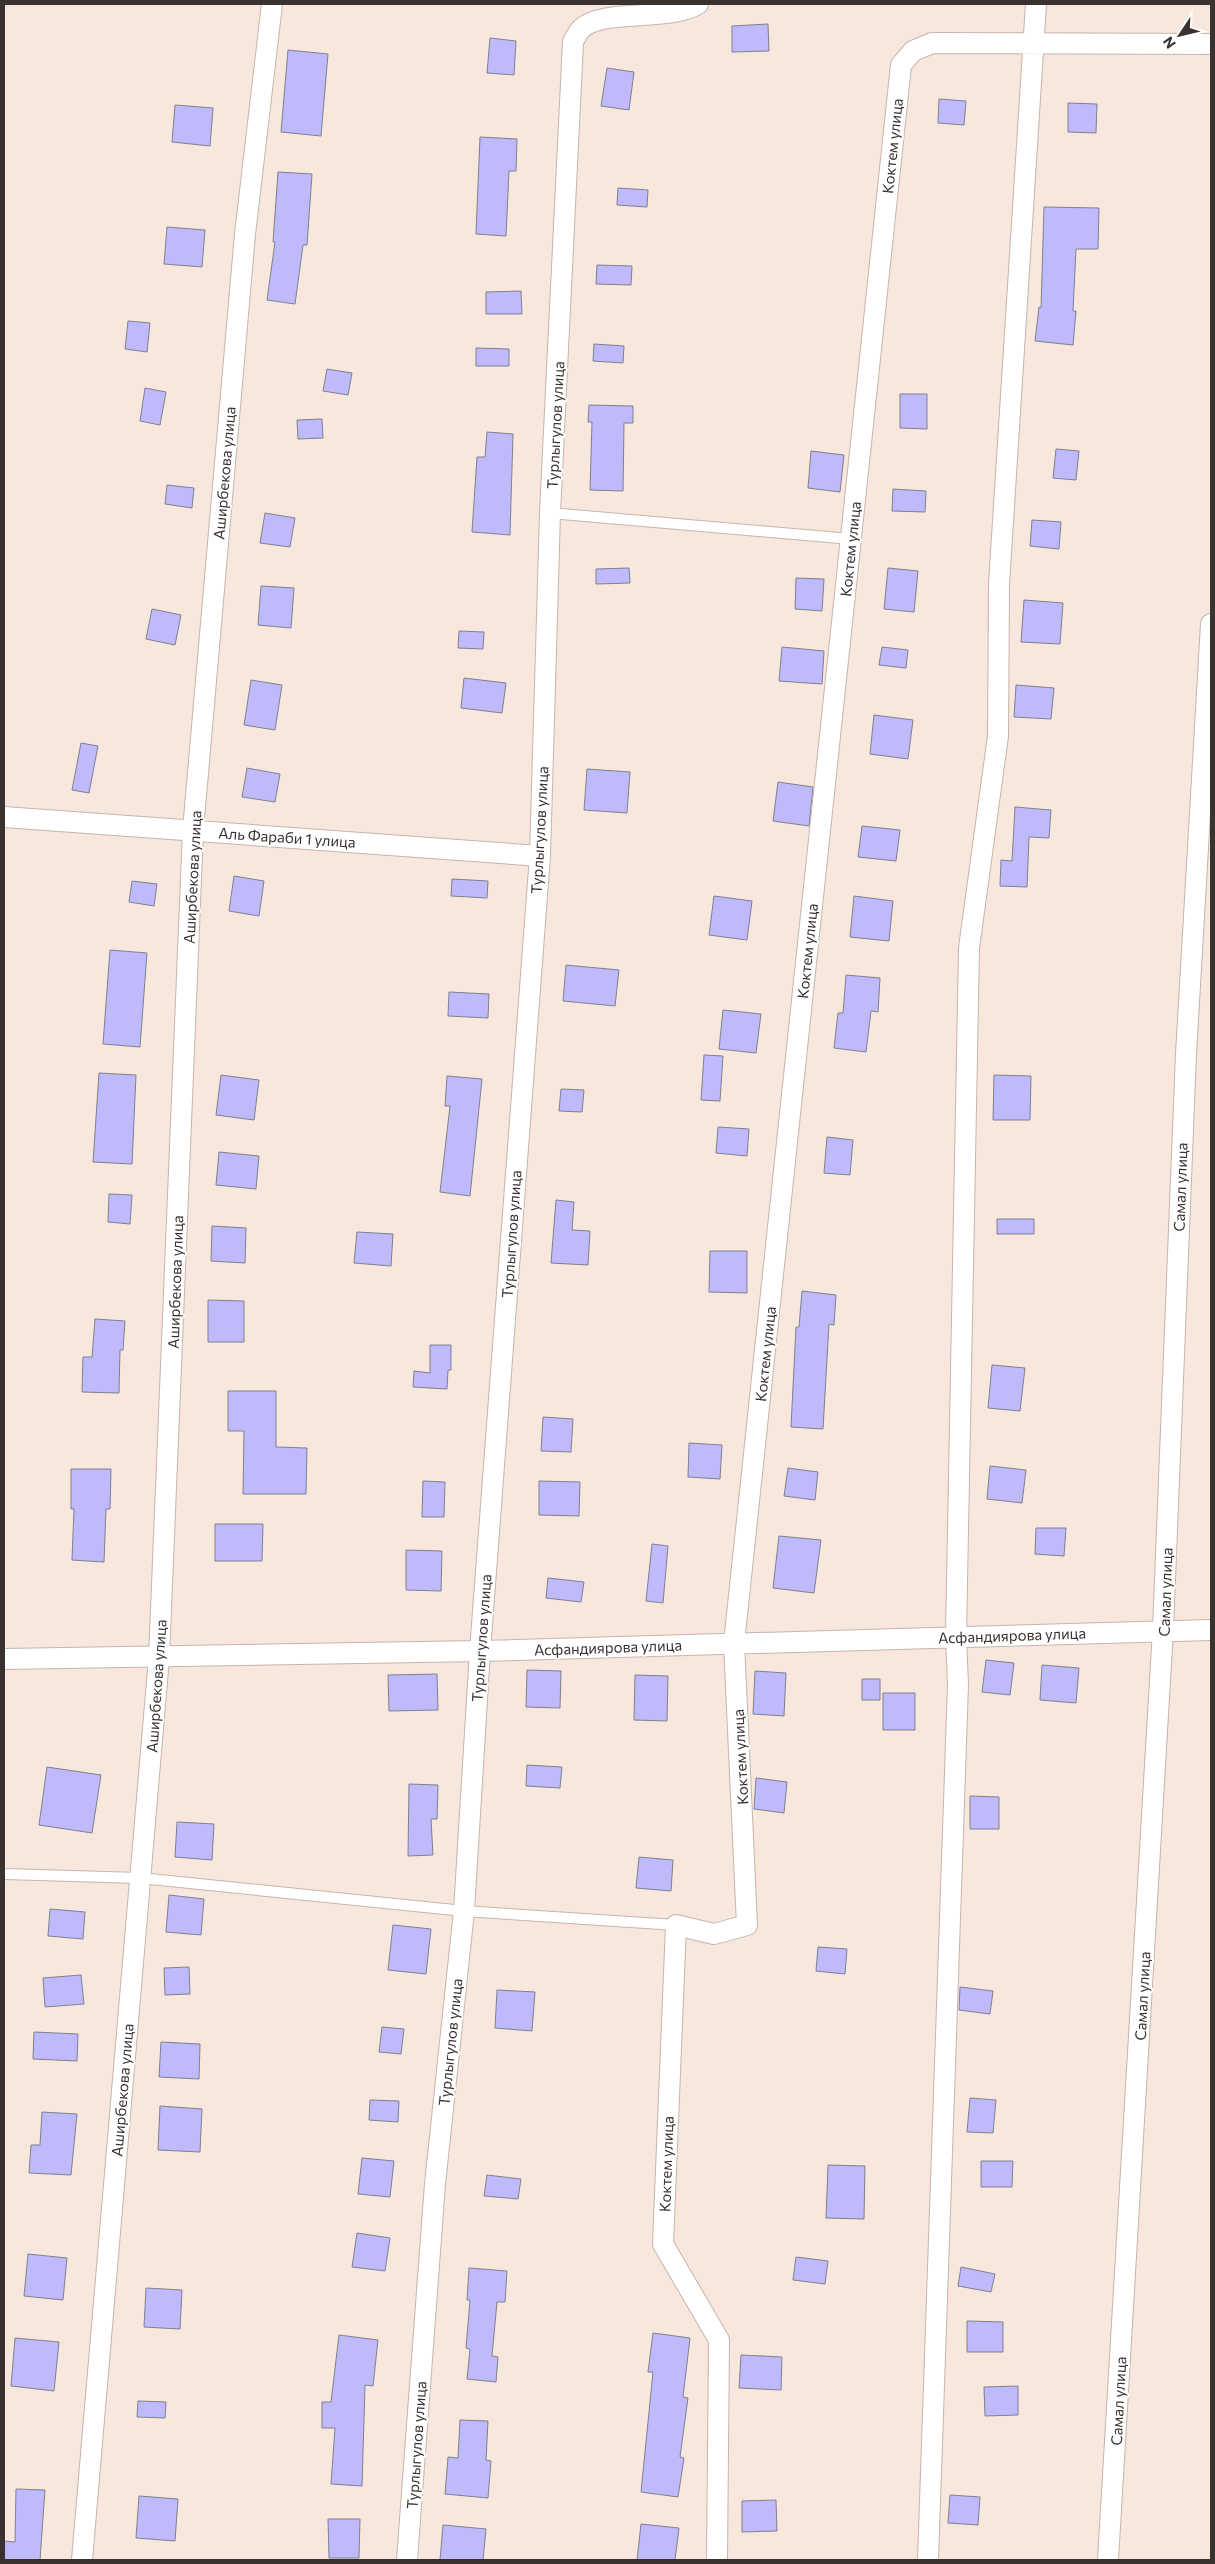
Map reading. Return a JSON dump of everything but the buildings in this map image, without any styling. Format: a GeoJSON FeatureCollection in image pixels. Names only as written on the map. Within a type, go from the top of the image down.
{"type":"FeatureCollection","features":[{"type":"Feature","properties":{"kind":"street","name":"Аширбекова улица"},"geometry":{"type":"LineString","coordinates":[[82,2560],[159,1658],[193,830],[245,234],[272,4]]}},
{"type":"Feature","properties":{"kind":"street","name":"Турлыгулов улица"},"geometry":{"type":"LineString","coordinates":[[407,2560],[435,2184],[464,1911],[480,1651],[540,856],[550,513],[573,42],[581,28],[595,21],[683,11],[698,4]]}},
{"type":"Feature","properties":{"kind":"street"},"geometry":{"type":"LineString","coordinates":[[928,2560],[958,1684],[956,1636],[969,948],[998,736],[999,584],[1036,4]]}},
{"type":"Feature","properties":{"kind":"street"},"geometry":{"type":"LineString","coordinates":[[1034,42],[1211,44]]}},
{"type":"Feature","properties":{"kind":"street","name":"Коктем улица"},"geometry":{"type":"LineString","coordinates":[[717,2560],[719,2340],[663,2244],[676,1925],[714,1934],[747,1925],[734,1643],[901,65],[913,50],[932,43],[1034,42]]}},
{"type":"Feature","properties":{"kind":"street","name":"Самал улица"},"geometry":{"type":"LineString","coordinates":[[1108,2560],[1163,1630],[1186,1054],[1211,624]]}},
{"type":"Feature","properties":{"kind":"street","name":"Аль Фараби 1 улица"},"geometry":{"type":"LineString","coordinates":[[4,817],[540,856]]}},
{"type":"Feature","properties":{"kind":"street","name":"Асфандиярова улица"},"geometry":{"type":"LineString","coordinates":[[4,1659],[159,1658],[480,1651],[1211,1630]]}},
{"type":"Feature","properties":{"kind":"lane"},"geometry":{"type":"LineString","coordinates":[[550,513],[851,539]]}},
{"type":"Feature","properties":{"kind":"lane"},"geometry":{"type":"LineString","coordinates":[[4,1874],[140,1878],[464,1911],[676,1925]]}}]}
